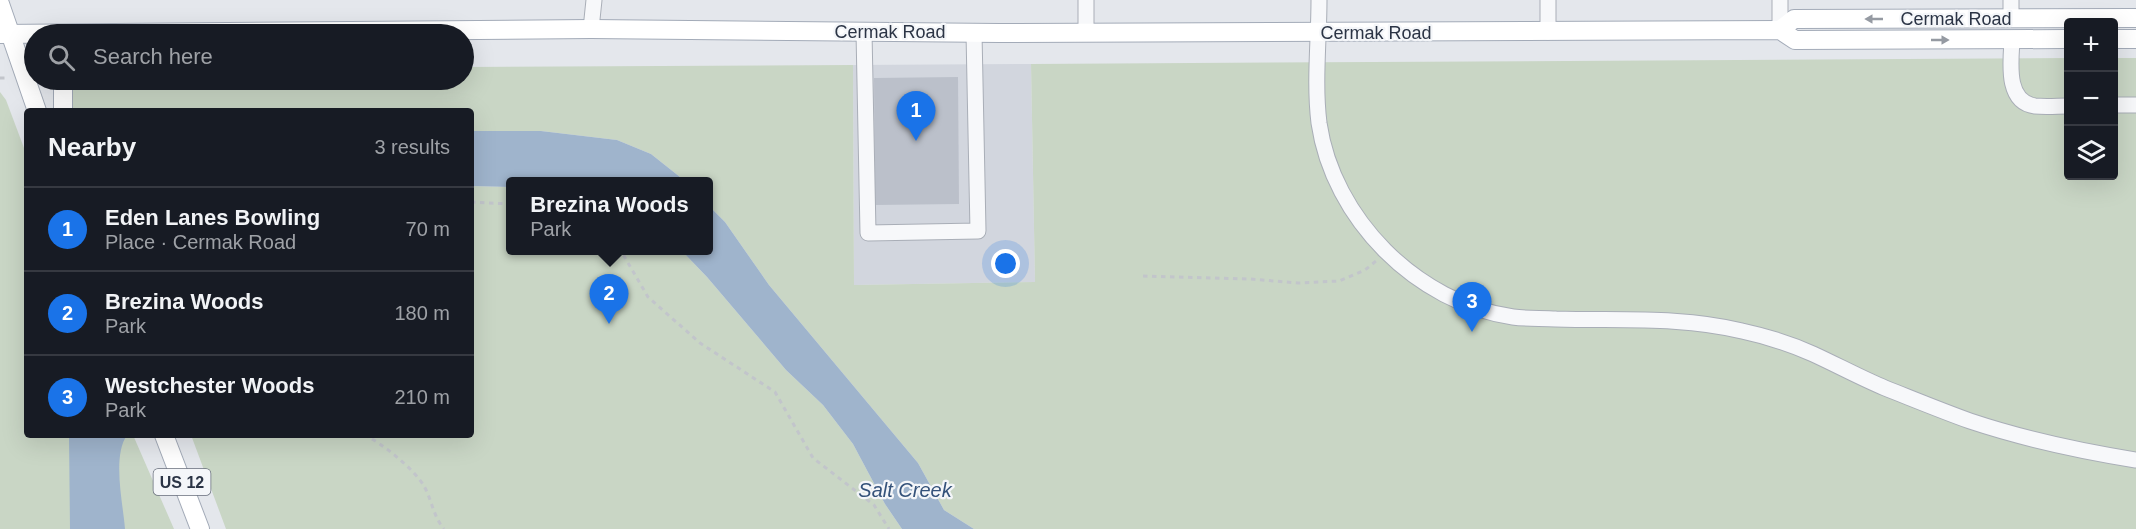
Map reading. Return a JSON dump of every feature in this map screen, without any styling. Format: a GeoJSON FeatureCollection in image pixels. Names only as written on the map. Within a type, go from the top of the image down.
{"type":"FeatureCollection","features":[{"type":"Feature","properties":{"kind":"main road"},"geometry":{"type":"LineString","coordinates":[[0,4],[4,34],[24,81]]}},
{"type":"Feature","properties":{"kind":"main road","name":"Cermak Road"},"geometry":{"type":"LineString","coordinates":[[1780,30],[1794,19],[2136,18]]}},
{"type":"Feature","properties":{"kind":"main road","name":"Cermak Road"},"geometry":{"type":"LineString","coordinates":[[474,31],[1319,33],[1780,30],[1795,40],[2064,39]]}},
{"type":"Feature","properties":{"kind":"main road","name":"Cermak Road"},"geometry":{"type":"LineString","coordinates":[[4,34],[24,34]]}},
{"type":"Feature","properties":{"kind":"main road"},"geometry":{"type":"LineString","coordinates":[[2118,39],[2136,39]]}},
{"type":"Feature","properties":{"kind":"main road"},"geometry":{"type":"LineString","coordinates":[[28,90],[36,108]]}},
{"type":"Feature","properties":{"kind":"main road"},"geometry":{"type":"LineString","coordinates":[[63,90],[63,108]]}},
{"type":"Feature","properties":{"kind":"main road","name":"US 12"},"geometry":{"type":"LineString","coordinates":[[165,438],[200,529]]}},
{"type":"Feature","properties":{"kind":"street"},"geometry":{"type":"LineString","coordinates":[[591,30],[594,0]]}},
{"type":"Feature","properties":{"kind":"street"},"geometry":{"type":"LineString","coordinates":[[1086,0],[1086,33]]}},
{"type":"Feature","properties":{"kind":"street"},"geometry":{"type":"LineString","coordinates":[[1319,0],[1317,87],[1320,123],[1329,166],[1355,214],[1377,244],[1421,281],[1464,305],[1514,317],[1674,321],[1711,324],[1743,331],[1810,352],[1882,387],[1970,420],[2054,444],[2136,460]]}},
{"type":"Feature","properties":{"kind":"street"},"geometry":{"type":"LineString","coordinates":[[1548,0],[1548,32]]}},
{"type":"Feature","properties":{"kind":"street"},"geometry":{"type":"LineString","coordinates":[[1780,0],[1780,30]]}},
{"type":"Feature","properties":{"kind":"street"},"geometry":{"type":"LineString","coordinates":[[2011,0],[2011,19]]}},
{"type":"Feature","properties":{"kind":"street"},"geometry":{"type":"LineString","coordinates":[[864,32],[868,232],[978,231],[974,33]]}},
{"type":"Feature","properties":{"kind":"street","name":"Cermak Road"},"geometry":{"type":"LineString","coordinates":[[2012,40],[2011,72],[2013,86],[2020,99],[2032,106],[2064,106]]}},
{"type":"Feature","properties":{"kind":"street"},"geometry":{"type":"LineString","coordinates":[[2118,105],[2136,105]]}},
{"type":"Feature","properties":{"kind":"path"},"geometry":{"type":"LineString","coordinates":[[474,201],[506,204]]}},
{"type":"Feature","properties":{"kind":"path"},"geometry":{"type":"LineString","coordinates":[[1143,276],[1250,279],[1298,284],[1339,281],[1365,270],[1387,252]]}},
{"type":"Feature","properties":{"kind":"path"},"geometry":{"type":"LineString","coordinates":[[623,255],[648,297],[700,343],[776,392],[813,458],[874,505],[889,529]]}},
{"type":"Feature","properties":{"kind":"path"},"geometry":{"type":"LineString","coordinates":[[372,438],[412,472],[424,486],[438,522],[444,529]]}},
{"type":"Feature","properties":{"kind":"shaded area"},"geometry":{"type":"Polygon","coordinates":[[[1031,64],[1035,282],[854,285],[853,65],[1031,64]]]}},
{"type":"Feature","properties":{"kind":"green space"},"geometry":{"type":"Polygon","coordinates":[[[2064,58],[2064,180],[2118,180],[2118,58],[2136,58],[2136,529],[974,529],[944,510],[918,463],[769,285],[725,222],[713,210],[713,177],[680,177],[651,154],[617,140],[541,131],[474,131],[474,108],[69,108],[70,90],[474,90],[474,67],[853,65],[854,285],[1035,282],[1031,64],[2064,58]]]}},
{"type":"Feature","properties":{"kind":"green space"},"geometry":{"type":"Polygon","coordinates":[[[0,92],[6,100],[24,148],[24,438],[134,438],[174,529],[0,529],[0,92]]]}},
{"type":"Feature","properties":{"kind":"green space"},"geometry":{"type":"Polygon","coordinates":[[[474,186],[506,187],[506,255],[686,255],[786,370],[823,405],[853,444],[885,504],[902,529],[226,529],[192,438],[474,438],[474,186]]]}},
{"type":"Feature","properties":{"kind":"water"},"geometry":{"type":"Polygon","coordinates":[[[474,131],[541,131],[617,140],[651,154],[680,177],[506,177],[506,187],[474,186],[474,131]]]}},
{"type":"Feature","properties":{"kind":"water","name":"Salt Creek"},"geometry":{"type":"Polygon","coordinates":[[[713,210],[725,222],[769,285],[918,463],[944,510],[974,529],[902,529],[885,504],[853,444],[823,405],[786,370],[686,255],[713,255],[713,210]]]}},
{"type":"Feature","properties":{"kind":"water"},"geometry":{"type":"Polygon","coordinates":[[[69,438],[126,438],[120,455],[119,468],[125,529],[70,529],[69,438]]]}},
{"type":"Feature","properties":{"kind":"building"},"geometry":{"type":"Polygon","coordinates":[[[958,77],[959,204],[875,205],[874,78],[958,77]]]}},
{"type":"Feature","properties":{"kind":"place","name":"Eden Lanes Bowling"},"geometry":{"type":"Point","coordinates":[916,141]}},
{"type":"Feature","properties":{"kind":"place","name":"Brezina Woods"},"geometry":{"type":"Point","coordinates":[609,324]}},
{"type":"Feature","properties":{"kind":"place","name":"Westchester Woods"},"geometry":{"type":"Point","coordinates":[1472,332]}}]}
